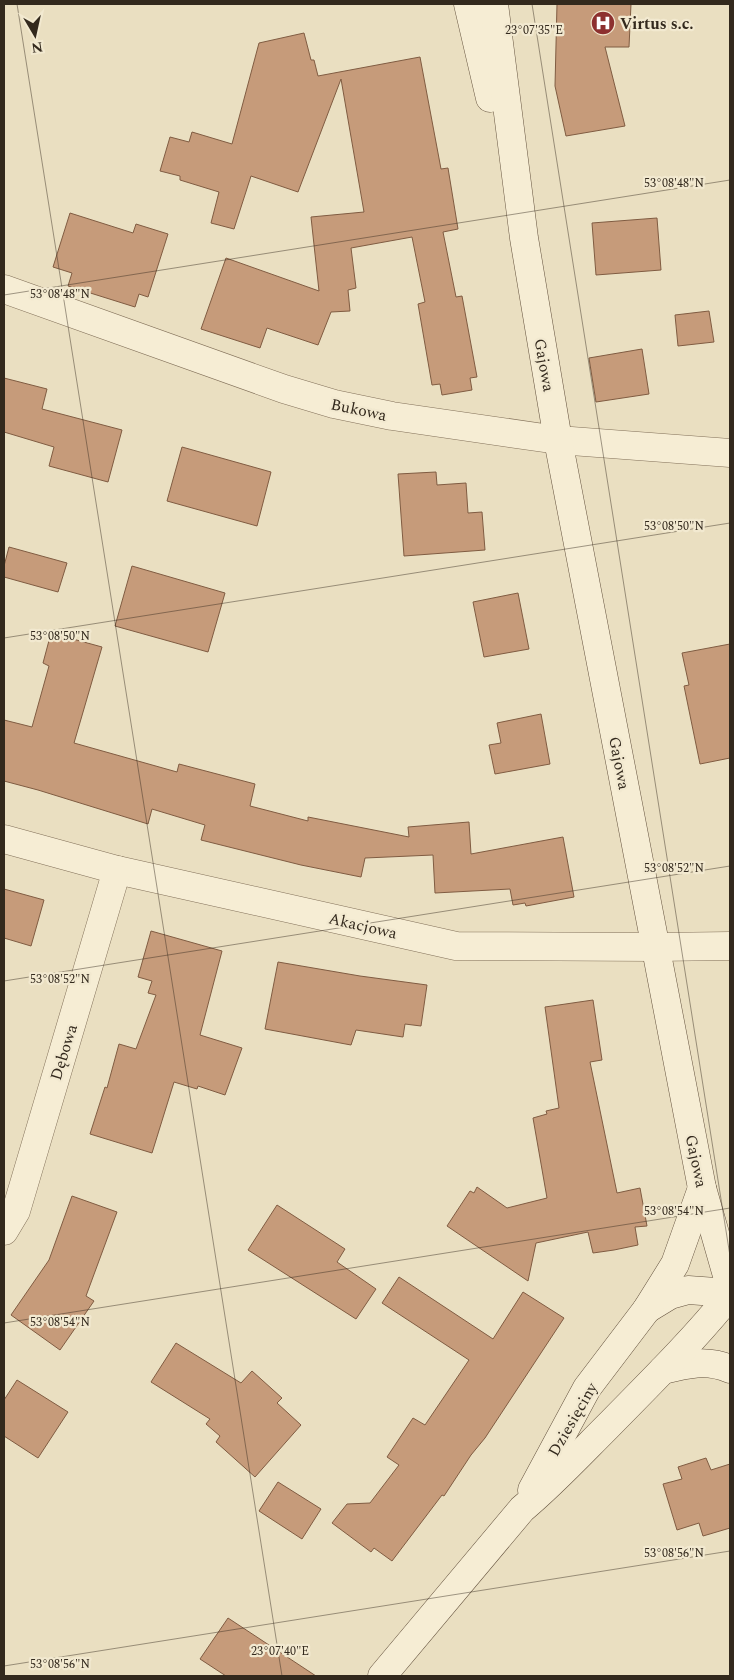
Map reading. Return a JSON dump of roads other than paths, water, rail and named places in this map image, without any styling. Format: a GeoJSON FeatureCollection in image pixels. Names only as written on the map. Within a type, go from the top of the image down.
{"type":"FeatureCollection","features":[{"type":"Feature","properties":{"kind":"street","name":"Gajowa"},"geometry":{"type":"LineString","coordinates":[[468,4],[524,238]]}},
{"type":"Feature","properties":{"kind":"street","name":"Gajowa"},"geometry":{"type":"LineString","coordinates":[[494,4],[524,238],[558,440],[702,1188],[730,1286]]}},
{"type":"Feature","properties":{"kind":"street","name":"Bukowa"},"geometry":{"type":"LineString","coordinates":[[4,289],[284,389],[334,404],[392,416],[558,440],[730,453]]}},
{"type":"Feature","properties":{"kind":"street","name":"Akacjowa"},"geometry":{"type":"LineString","coordinates":[[4,839],[117,870],[456,946],[730,946]]}},
{"type":"Feature","properties":{"kind":"street","name":"Dębowa"},"geometry":{"type":"LineString","coordinates":[[4,1231],[16,1211],[117,870]]}},
{"type":"Feature","properties":{"kind":"street","name":"Dziesięciny"},"geometry":{"type":"LineString","coordinates":[[522,1509],[587,1388],[647,1309],[675,1264],[702,1188]]}},
{"type":"Feature","properties":{"kind":"street","name":"Dziesięciny"},"geometry":{"type":"LineString","coordinates":[[647,1309],[670,1295],[688,1290],[730,1294]]}},
{"type":"Feature","properties":{"kind":"street","name":"Dziesięciny"},"geometry":{"type":"LineString","coordinates":[[382,1676],[522,1509],[544,1491],[663,1370],[704,1327],[730,1294]]}},
{"type":"Feature","properties":{"kind":"street"},"geometry":{"type":"LineString","coordinates":[[663,1370],[691,1363],[720,1364],[730,1368]]}},
{"type":"Feature","properties":{"kind":"place","name":"Virtus s.c."},"geometry":{"type":"Point","coordinates":[603,23]}}]}
